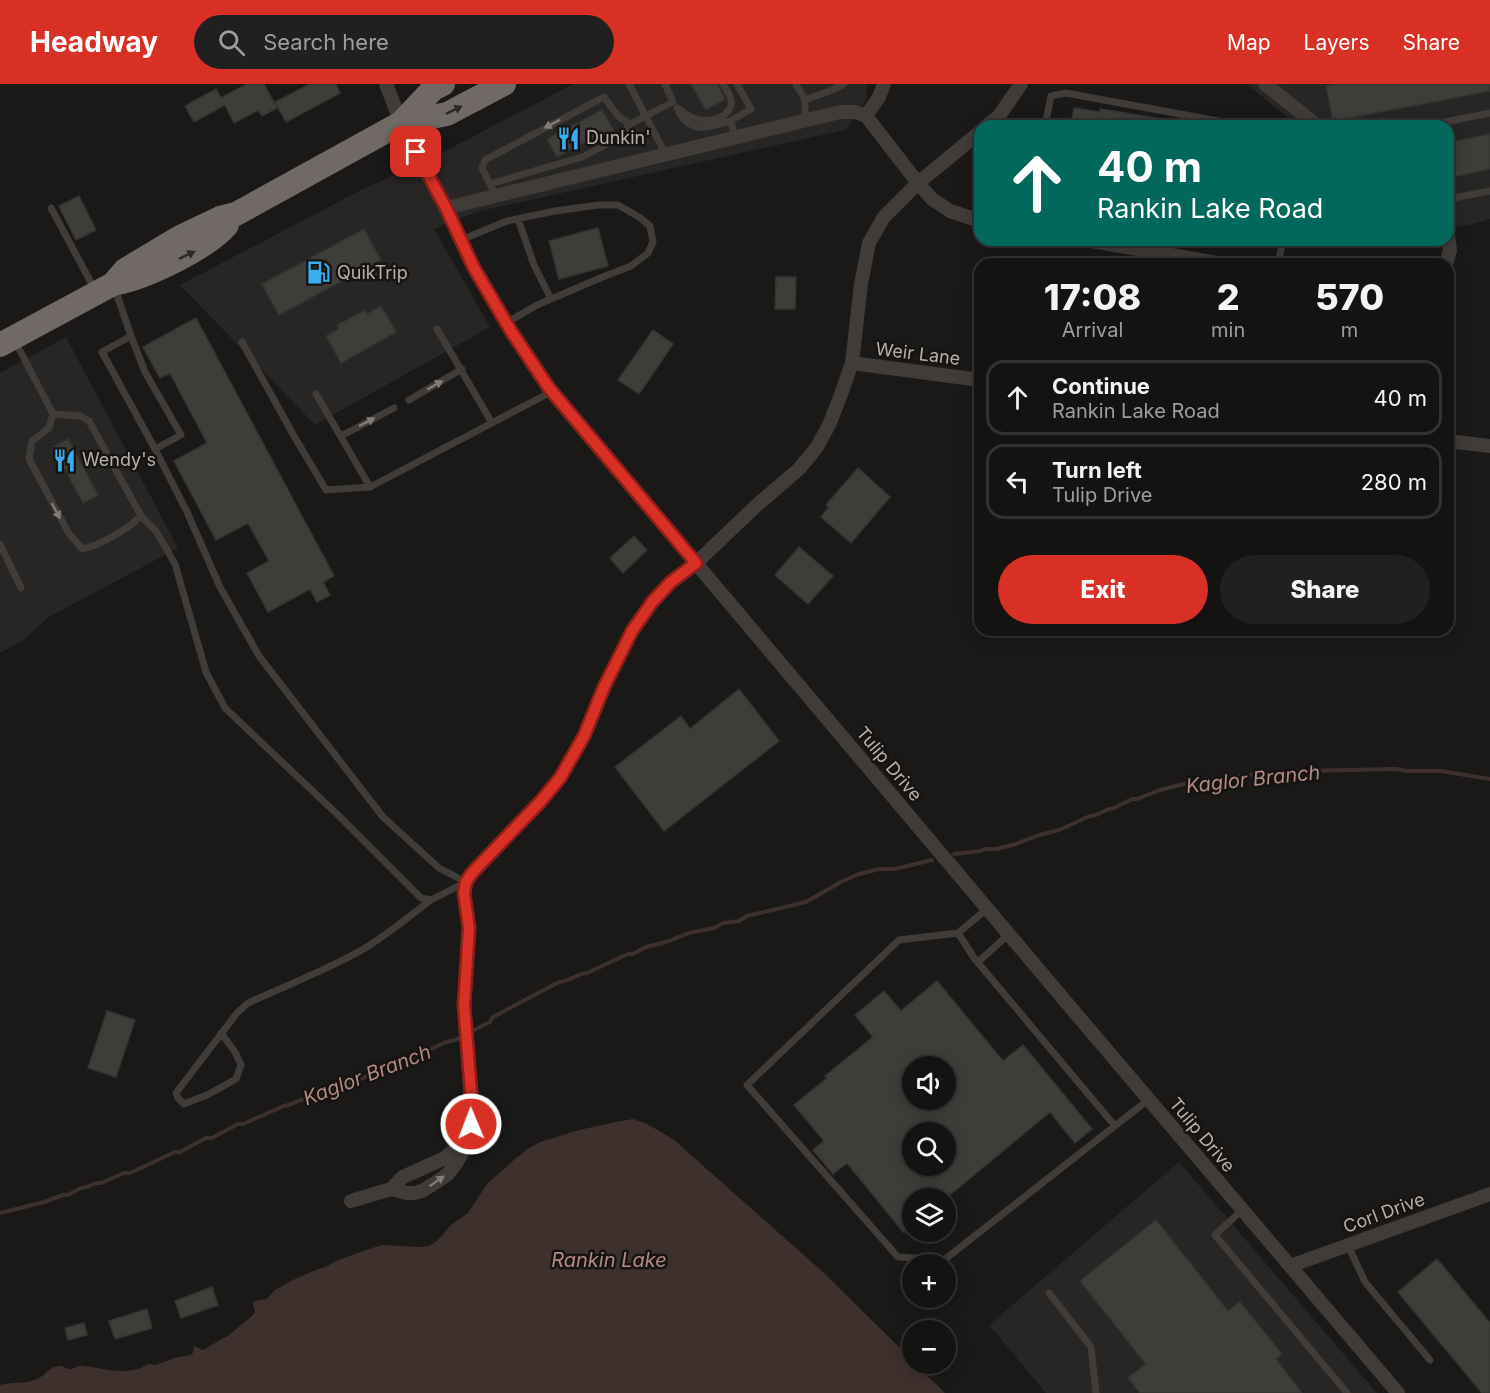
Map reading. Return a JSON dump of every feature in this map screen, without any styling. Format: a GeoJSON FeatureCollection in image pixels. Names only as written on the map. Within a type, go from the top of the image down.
{"type":"FeatureCollection","features":[{"type":"Feature","properties":{"kind":"highway"},"geometry":{"type":"LineString","coordinates":[[7,342],[105,289],[125,270],[180,237],[220,218],[236,214],[400,123],[433,89],[443,84]]}},
{"type":"Feature","properties":{"kind":"highway"},"geometry":{"type":"LineString","coordinates":[[400,123],[447,114],[504,84]]}},
{"type":"Feature","properties":{"kind":"street","name":"Tulip Drive"},"geometry":{"type":"LineString","coordinates":[[386,84],[400,123],[446,208],[474,268],[506,323],[551,392],[1398,1393]]}},
{"type":"Feature","properties":{"kind":"street"},"geometry":{"type":"LineString","coordinates":[[866,116],[879,97],[884,84]]}},
{"type":"Feature","properties":{"kind":"street"},"geometry":{"type":"LineString","coordinates":[[998,120],[1021,84]]}},
{"type":"Feature","properties":{"kind":"street"},"geometry":{"type":"LineString","coordinates":[[1265,84],[1310,120]]}},
{"type":"Feature","properties":{"kind":"street"},"geometry":{"type":"LineString","coordinates":[[446,208],[493,190],[666,155],[840,112],[855,112],[866,116],[932,199],[950,211],[974,219]]}},
{"type":"Feature","properties":{"kind":"street"},"geometry":{"type":"LineString","coordinates":[[391,1189],[414,1193],[422,1191],[448,1174],[464,1149],[464,1143],[469,1134],[472,1116],[464,1005],[469,928],[464,899],[466,882],[560,778],[584,736],[604,687],[632,631],[653,601],[671,582],[696,563],[799,469],[817,447],[830,425],[852,363],[861,284],[869,243],[884,217],[918,183],[974,137]]}},
{"type":"Feature","properties":{"kind":"street"},"geometry":{"type":"LineString","coordinates":[[1120,246],[1189,258]]}},
{"type":"Feature","properties":{"kind":"street","name":"Weir Lane"},"geometry":{"type":"LineString","coordinates":[[852,363],[974,379]]}},
{"type":"Feature","properties":{"kind":"street"},"geometry":{"type":"LineString","coordinates":[[1454,442],[1490,446]]}},
{"type":"Feature","properties":{"kind":"street"},"geometry":{"type":"LineString","coordinates":[[351,1201],[391,1189],[403,1177],[445,1158],[464,1143]]}},
{"type":"Feature","properties":{"kind":"street","name":"Corl Drive"},"geometry":{"type":"LineString","coordinates":[[1290,1266],[1490,1194]]}},
{"type":"Feature","properties":{"kind":"lane"},"geometry":{"type":"LineString","coordinates":[[629,84],[666,155]]}},
{"type":"Feature","properties":{"kind":"lane"},"geometry":{"type":"LineString","coordinates":[[664,84],[681,117],[693,127],[706,128],[730,121],[750,109],[737,84]]}},
{"type":"Feature","properties":{"kind":"lane"},"geometry":{"type":"LineString","coordinates":[[675,105],[692,118],[704,121],[725,115],[731,106],[730,97],[723,84]]}},
{"type":"Feature","properties":{"kind":"lane"},"geometry":{"type":"LineString","coordinates":[[796,84],[805,100],[805,121]]}},
{"type":"Feature","properties":{"kind":"lane"},"geometry":{"type":"LineString","coordinates":[[805,100],[844,84]]}},
{"type":"Feature","properties":{"kind":"lane"},"geometry":{"type":"LineString","coordinates":[[1046,120],[1051,96],[1066,93],[1212,120]]}},
{"type":"Feature","properties":{"kind":"lane"},"geometry":{"type":"LineString","coordinates":[[630,124],[619,117],[604,97],[485,160],[482,168],[493,190],[582,158],[619,138],[630,124],[675,105]]}},
{"type":"Feature","properties":{"kind":"lane"},"geometry":{"type":"LineString","coordinates":[[1454,120],[1490,113]]}},
{"type":"Feature","properties":{"kind":"lane"},"geometry":{"type":"LineString","coordinates":[[730,121],[736,138]]}},
{"type":"Feature","properties":{"kind":"lane"},"geometry":{"type":"LineString","coordinates":[[1454,198],[1490,191]]}},
{"type":"Feature","properties":{"kind":"lane"},"geometry":{"type":"LineString","coordinates":[[461,240],[507,221],[599,205],[618,205],[650,226],[653,242],[648,253],[631,266],[537,305],[506,323]]}},
{"type":"Feature","properties":{"kind":"lane"},"geometry":{"type":"LineString","coordinates":[[51,208],[105,289],[131,336],[145,372],[181,435],[155,449]]}},
{"type":"Feature","properties":{"kind":"lane"},"geometry":{"type":"LineString","coordinates":[[518,219],[534,265],[551,299]]}},
{"type":"Feature","properties":{"kind":"lane"},"geometry":{"type":"LineString","coordinates":[[437,329],[492,423]]}},
{"type":"Feature","properties":{"kind":"lane"},"geometry":{"type":"LineString","coordinates":[[131,336],[102,352],[187,512],[220,587],[259,656],[383,817],[440,868],[466,882]]}},
{"type":"Feature","properties":{"kind":"lane"},"geometry":{"type":"LineString","coordinates":[[7,342],[53,414],[49,428],[32,441],[29,459],[68,532],[82,549],[93,547],[134,523],[141,516]]}},
{"type":"Feature","properties":{"kind":"lane"},"geometry":{"type":"LineString","coordinates":[[242,342],[326,490],[370,487],[551,392]]}},
{"type":"Feature","properties":{"kind":"lane"},"geometry":{"type":"LineString","coordinates":[[409,400],[462,369]]}},
{"type":"Feature","properties":{"kind":"lane"},"geometry":{"type":"LineString","coordinates":[[316,394],[370,487]]}},
{"type":"Feature","properties":{"kind":"lane"},"geometry":{"type":"LineString","coordinates":[[341,436],[394,408]]}},
{"type":"Feature","properties":{"kind":"lane"},"geometry":{"type":"LineString","coordinates":[[53,414],[80,416],[89,421],[141,516],[156,531],[175,564],[206,672],[225,708],[339,816],[421,898],[431,900]]}},
{"type":"Feature","properties":{"kind":"lane"},"geometry":{"type":"LineString","coordinates":[[0,544],[21,588]]}},
{"type":"Feature","properties":{"kind":"lane"},"geometry":{"type":"LineString","coordinates":[[221,1033],[235,1052],[241,1065],[236,1079],[207,1095],[184,1104],[176,1093],[221,1033],[237,1013],[248,1003],[330,967],[362,950],[431,900],[466,882]]}},
{"type":"Feature","properties":{"kind":"lane"},"geometry":{"type":"LineString","coordinates":[[987,909],[958,933],[899,940],[747,1085],[898,1257],[944,1260],[1148,1100]]}},
{"type":"Feature","properties":{"kind":"lane"},"geometry":{"type":"LineString","coordinates":[[958,933],[978,962],[1115,1126]]}},
{"type":"Feature","properties":{"kind":"lane"},"geometry":{"type":"LineString","coordinates":[[978,962],[1009,934]]}},
{"type":"Feature","properties":{"kind":"lane"},"geometry":{"type":"LineString","coordinates":[[1242,1210],[1215,1235],[1347,1393]]}},
{"type":"Feature","properties":{"kind":"lane"},"geometry":{"type":"LineString","coordinates":[[1348,1245],[1365,1282],[1430,1360]]}},
{"type":"Feature","properties":{"kind":"lane"},"geometry":{"type":"LineString","coordinates":[[1049,1293],[1091,1347],[1096,1393]]}},
{"type":"Feature","properties":{"kind":"shaded area"},"geometry":{"type":"Polygon","coordinates":[[[573,84],[867,84],[866,101],[845,130],[476,212],[434,229],[490,327],[315,425],[180,285],[361,190],[436,156],[573,84]]]}},
{"type":"Feature","properties":{"kind":"shaded area"},"geometry":{"type":"Polygon","coordinates":[[[1246,84],[1490,84],[1490,219],[1454,227],[1454,120],[1291,120],[1246,84]]]}},
{"type":"Feature","properties":{"kind":"shaded area"},"geometry":{"type":"Polygon","coordinates":[[[66,337],[178,548],[49,617],[22,641],[0,653],[0,373],[66,337]]]}},
{"type":"Feature","properties":{"kind":"shaded area"},"geometry":{"type":"Polygon","coordinates":[[[1179,1162],[1377,1393],[1046,1393],[989,1325],[1179,1162]]]}},
{"type":"Feature","properties":{"kind":"water","name":"Rankin Lake"},"geometry":{"type":"Polygon","coordinates":[[[633,1119],[673,1139],[823,1272],[902,1350],[902,1374],[925,1374],[945,1393],[0,1393],[0,1385],[33,1381],[57,1366],[67,1369],[81,1366],[125,1371],[190,1355],[193,1353],[194,1346],[203,1350],[229,1335],[252,1316],[255,1312],[253,1304],[255,1301],[267,1299],[275,1290],[293,1280],[341,1259],[383,1245],[429,1246],[437,1241],[451,1225],[468,1213],[487,1184],[529,1148],[540,1142],[579,1130],[633,1119]]]}},
{"type":"Feature","properties":{"kind":"building"},"geometry":{"type":"Polygon","coordinates":[[[247,84],[264,84],[277,108],[262,116],[258,110],[234,123],[225,105],[194,122],[185,106],[216,89],[221,98],[247,84]]]}},
{"type":"Feature","properties":{"kind":"building"},"geometry":{"type":"Polygon","coordinates":[[[310,84],[336,84],[340,93],[286,122],[275,102],[310,84]]]}},
{"type":"Feature","properties":{"kind":"building"},"geometry":{"type":"Polygon","coordinates":[[[691,84],[717,84],[725,99],[706,110],[691,84]]]}},
{"type":"Feature","properties":{"kind":"building"},"geometry":{"type":"Polygon","coordinates":[[[1339,84],[1490,84],[1490,91],[1333,120],[1326,86],[1339,84]]]}},
{"type":"Feature","properties":{"kind":"building"},"geometry":{"type":"Polygon","coordinates":[[[1074,108],[1100,112],[1100,109],[1168,120],[1072,120],[1074,108]]]}},
{"type":"Feature","properties":{"kind":"building"},"geometry":{"type":"Polygon","coordinates":[[[602,110],[615,133],[598,142],[596,136],[557,157],[547,139],[602,110]]]}},
{"type":"Feature","properties":{"kind":"building"},"geometry":{"type":"Polygon","coordinates":[[[1490,134],[1490,169],[1454,177],[1454,142],[1490,134]]]}},
{"type":"Feature","properties":{"kind":"building"},"geometry":{"type":"Polygon","coordinates":[[[79,196],[96,230],[76,240],[59,206],[79,196]]]}},
{"type":"Feature","properties":{"kind":"building"},"geometry":{"type":"Polygon","coordinates":[[[598,228],[608,266],[559,279],[549,241],[598,228]]]}},
{"type":"Feature","properties":{"kind":"building","name":"QuikTrip"},"geometry":{"type":"Polygon","coordinates":[[[364,229],[381,260],[279,315],[262,284],[364,229]]]}},
{"type":"Feature","properties":{"kind":"building"},"geometry":{"type":"Polygon","coordinates":[[[776,277],[796,277],[795,309],[775,309],[776,277]]]}},
{"type":"Feature","properties":{"kind":"building"},"geometry":{"type":"Polygon","coordinates":[[[381,306],[396,332],[341,363],[326,336],[339,329],[337,325],[365,310],[367,314],[381,306]]]}},
{"type":"Feature","properties":{"kind":"building"},"geometry":{"type":"Polygon","coordinates":[[[196,318],[334,576],[323,582],[330,595],[317,602],[310,589],[268,612],[247,573],[269,561],[248,523],[216,540],[174,461],[207,443],[170,373],[160,378],[143,347],[196,318]]]}},
{"type":"Feature","properties":{"kind":"building"},"geometry":{"type":"Polygon","coordinates":[[[653,330],[673,344],[639,394],[618,380],[653,330]]]}},
{"type":"Feature","properties":{"kind":"building"},"geometry":{"type":"Polygon","coordinates":[[[68,439],[98,495],[83,503],[53,447],[68,439]]]}},
{"type":"Feature","properties":{"kind":"building"},"geometry":{"type":"Polygon","coordinates":[[[858,468],[890,497],[851,543],[821,517],[829,507],[826,505],[858,468]]]}},
{"type":"Feature","properties":{"kind":"building"},"geometry":{"type":"Polygon","coordinates":[[[634,536],[647,550],[623,573],[610,558],[634,536]]]}},
{"type":"Feature","properties":{"kind":"building"},"geometry":{"type":"Polygon","coordinates":[[[799,547],[833,576],[808,604],[775,575],[799,547]]]}},
{"type":"Feature","properties":{"kind":"building"},"geometry":{"type":"Polygon","coordinates":[[[739,689],[779,741],[664,831],[615,767],[681,716],[690,729],[739,689]]]}},
{"type":"Feature","properties":{"kind":"building"},"geometry":{"type":"Polygon","coordinates":[[[937,981],[1003,1061],[1023,1045],[1092,1129],[1075,1143],[1050,1112],[956,1190],[902,1188],[902,1231],[847,1163],[833,1174],[813,1150],[824,1141],[794,1105],[873,1037],[855,1015],[884,991],[901,1011],[937,981]]]}},
{"type":"Feature","properties":{"kind":"building"},"geometry":{"type":"Polygon","coordinates":[[[107,1011],[135,1020],[116,1077],[88,1068],[107,1011]]]}},
{"type":"Feature","properties":{"kind":"building"},"geometry":{"type":"Polygon","coordinates":[[[1156,1220],[1228,1311],[1240,1302],[1282,1354],[1276,1359],[1302,1393],[1140,1393],[1128,1378],[1146,1364],[1080,1281],[1156,1220]]]}},
{"type":"Feature","properties":{"kind":"building"},"geometry":{"type":"Polygon","coordinates":[[[1437,1259],[1490,1323],[1490,1393],[1482,1393],[1398,1292],[1437,1259]]]}},
{"type":"Feature","properties":{"kind":"building"},"geometry":{"type":"Polygon","coordinates":[[[212,1287],[218,1305],[181,1318],[175,1301],[212,1287]]]}},
{"type":"Feature","properties":{"kind":"building"},"geometry":{"type":"Polygon","coordinates":[[[147,1309],[152,1328],[115,1339],[109,1321],[147,1309]]]}},
{"type":"Feature","properties":{"kind":"building"},"geometry":{"type":"Polygon","coordinates":[[[84,1323],[87,1335],[68,1340],[65,1328],[84,1323]]]}},
{"type":"Feature","properties":{"kind":"waterway","name":"Kaglor Branch"},"geometry":{"type":"LineString","coordinates":[[954,854],[1016,844],[1059,830],[1132,799],[1200,780],[1301,771],[1395,769],[1441,771],[1490,779]]}},
{"type":"Feature","properties":{"kind":"waterway","name":"Kaglor Branch"},"geometry":{"type":"LineString","coordinates":[[470,1032],[490,1022],[493,1017],[559,982],[587,973],[646,947],[689,933],[714,928],[723,923],[739,921],[747,916],[806,902],[859,874],[879,869],[895,869],[932,860]]}},
{"type":"Feature","properties":{"kind":"waterway","name":"Kaglor Branch"},"geometry":{"type":"LineString","coordinates":[[0,1213],[68,1195],[81,1188],[130,1173],[175,1152],[180,1152],[206,1138],[212,1138],[238,1124],[350,1084],[463,1036]]}},
{"type":"Feature","properties":{"kind":"place","name":"Dunkin'"},"geometry":{"type":"Point","coordinates":[568,138]}},
{"type":"Feature","properties":{"kind":"place","name":"QuikTrip"},"geometry":{"type":"Point","coordinates":[319,273]}},
{"type":"Feature","properties":{"kind":"place","name":"Wendy's"},"geometry":{"type":"Point","coordinates":[64,460]}},
{"type":"Feature","properties":{"kind":"route"},"geometry":{"type":"LineString","coordinates":[[416,152],[474,268],[511,331],[549,388],[696,563],[671,582],[653,601],[632,631],[604,687],[584,736],[560,778],[466,882],[464,904],[468,913],[469,928],[464,1005],[472,1104],[471,1124]]}}]}
